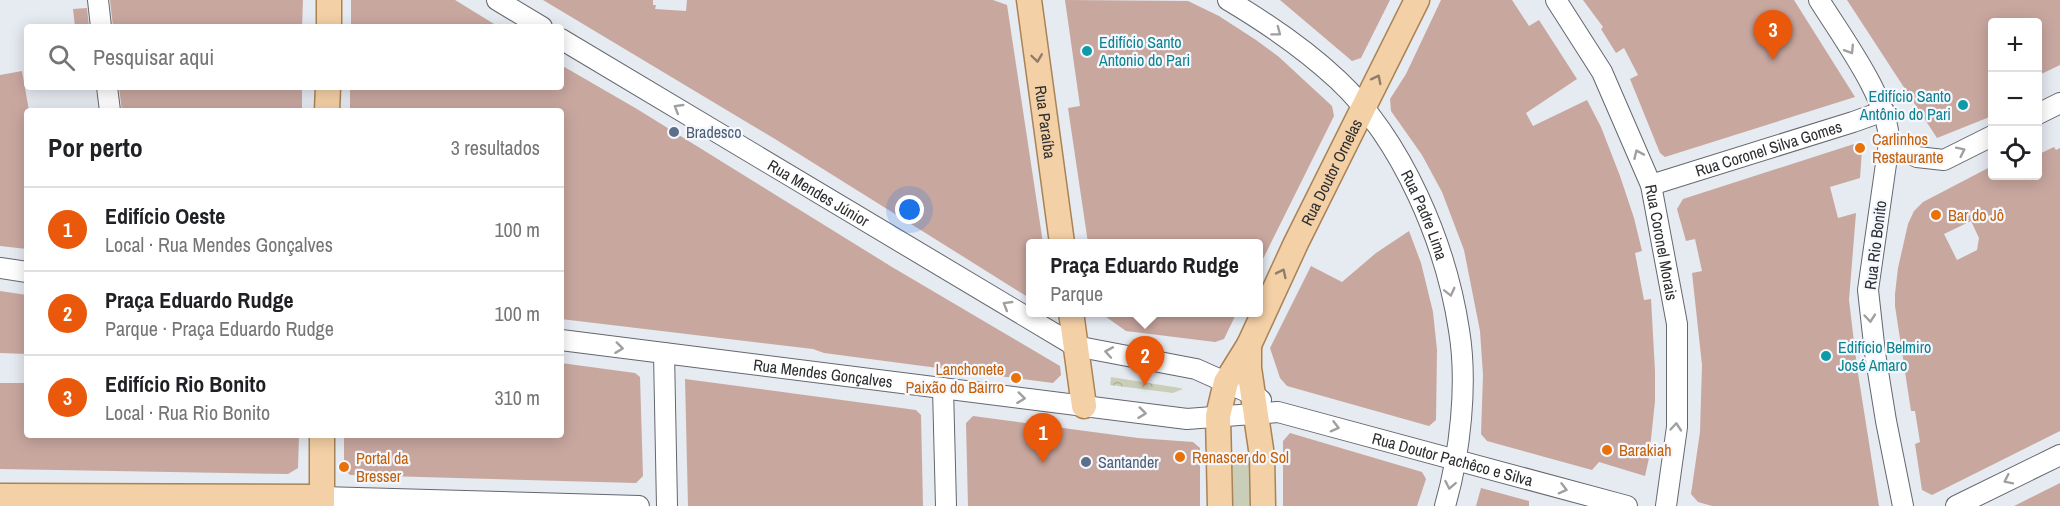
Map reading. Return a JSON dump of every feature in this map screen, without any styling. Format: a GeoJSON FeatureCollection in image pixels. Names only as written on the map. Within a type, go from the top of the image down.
{"type":"FeatureCollection","features":[{"type":"Feature","properties":{"kind":"main road"},"geometry":{"type":"LineString","coordinates":[[329,0],[329,24]]}},
{"type":"Feature","properties":{"kind":"main road","name":"Rua Paraíba"},"geometry":{"type":"LineString","coordinates":[[1029,0],[1061,239]]}},
{"type":"Feature","properties":{"kind":"main road","name":"Rua Doutor Ornelas"},"geometry":{"type":"LineString","coordinates":[[1263,315],[1296,243],[1417,0]]}},
{"type":"Feature","properties":{"kind":"main road"},"geometry":{"type":"LineString","coordinates":[[327,108],[328,90]]}},
{"type":"Feature","properties":{"kind":"main road"},"geometry":{"type":"LineString","coordinates":[[1072,317],[1084,406]]}},
{"type":"Feature","properties":{"kind":"main road","name":"Rua Doutor Ornelas"},"geometry":{"type":"LineString","coordinates":[[1220,506],[1218,416],[1226,382],[1249,345],[1262,317]]}},
{"type":"Feature","properties":{"kind":"main road","name":"Rua Doutor Ornelas"},"geometry":{"type":"LineString","coordinates":[[1249,345],[1249,369],[1262,406],[1263,506]]}},
{"type":"Feature","properties":{"kind":"main road"},"geometry":{"type":"LineString","coordinates":[[0,496],[322,501],[322,438]]}},
{"type":"Feature","properties":{"kind":"street"},"geometry":{"type":"LineString","coordinates":[[98,0],[101,24]]}},
{"type":"Feature","properties":{"kind":"street"},"geometry":{"type":"LineString","coordinates":[[496,0],[537,24]]}},
{"type":"Feature","properties":{"kind":"street","name":"Rua Padre Lima"},"geometry":{"type":"LineString","coordinates":[[1228,0],[1256,17],[1326,69],[1363,107],[1392,148],[1431,222],[1460,331],[1462,383],[1460,436],[1444,506]]}},
{"type":"Feature","properties":{"kind":"street","name":"Rua Coronel Morais"},"geometry":{"type":"LineString","coordinates":[[1556,0],[1602,72],[1651,185],[1677,324],[1677,427],[1666,506]]}},
{"type":"Feature","properties":{"kind":"street","name":"Rua Rio Bonito"},"geometry":{"type":"LineString","coordinates":[[1819,0],[1874,90],[1884,111],[1889,143],[1868,290],[1870,322],[1880,387],[1903,506]]}},
{"type":"Feature","properties":{"kind":"street","name":"Rua Mendes Júnior"},"geometry":{"type":"LineString","coordinates":[[564,41],[1026,316]]}},
{"type":"Feature","properties":{"kind":"street"},"geometry":{"type":"LineString","coordinates":[[107,90],[110,108]]}},
{"type":"Feature","properties":{"kind":"street"},"geometry":{"type":"LineString","coordinates":[[2042,112],[2060,103]]}},
{"type":"Feature","properties":{"kind":"street","name":"Rua Coronel Silva Gomes"},"geometry":{"type":"LineString","coordinates":[[1651,185],[1884,111]]}},
{"type":"Feature","properties":{"kind":"street"},"geometry":{"type":"LineString","coordinates":[[1889,143],[1917,157],[1944,160],[1988,138]]}},
{"type":"Feature","properties":{"kind":"street"},"geometry":{"type":"LineString","coordinates":[[0,268],[24,272]]}},
{"type":"Feature","properties":{"kind":"street","name":"Rua Mendes Júnior"},"geometry":{"type":"LineString","coordinates":[[1027,317],[1076,346],[1196,369],[1226,382],[1262,406]]}},
{"type":"Feature","properties":{"kind":"street","name":"Rua Mendes Gonçalves"},"geometry":{"type":"LineString","coordinates":[[564,340],[1187,419],[1218,416],[1262,406]]}},
{"type":"Feature","properties":{"kind":"street"},"geometry":{"type":"LineString","coordinates":[[664,353],[667,506]]}},
{"type":"Feature","properties":{"kind":"street"},"geometry":{"type":"LineString","coordinates":[[944,388],[946,506]]}},
{"type":"Feature","properties":{"kind":"street","name":"Rua Doutor Pachêco e Silva"},"geometry":{"type":"LineString","coordinates":[[1262,406],[1628,506]]}},
{"type":"Feature","properties":{"kind":"street"},"geometry":{"type":"LineString","coordinates":[[1956,506],[2060,455]]}},
{"type":"Feature","properties":{"kind":"street"},"geometry":{"type":"LineString","coordinates":[[322,501],[639,506]]}},
{"type":"Feature","properties":{"kind":"green space"},"geometry":{"type":"Polygon","coordinates":[[[1111,377],[1183,389],[1173,393],[1110,385],[1111,377]]]}},
{"type":"Feature","properties":{"kind":"green space"},"geometry":{"type":"Polygon","coordinates":[[[1251,461],[1252,506],[1231,506],[1230,462],[1251,461]]]}},
{"type":"Feature","properties":{"kind":"building"},"geometry":{"type":"Polygon","coordinates":[[[110,0],[303,0],[302,24],[113,24],[110,0]]]}},
{"type":"Feature","properties":{"kind":"building"},"geometry":{"type":"Polygon","coordinates":[[[351,0],[455,0],[494,24],[351,24],[351,0]]]}},
{"type":"Feature","properties":{"kind":"building"},"geometry":{"type":"Polygon","coordinates":[[[543,0],[653,0],[653,5],[656,5],[655,9],[686,11],[687,0],[993,0],[1007,5],[1042,239],[1026,239],[1026,296],[775,139],[543,0]]]}},
{"type":"Feature","properties":{"kind":"building"},"geometry":{"type":"Polygon","coordinates":[[[1065,0],[1188,1],[1219,16],[1279,57],[1332,106],[1334,116],[1263,259],[1263,239],[1087,239],[1068,108],[1080,106],[1065,0]]]}},
{"type":"Feature","properties":{"kind":"building"},"geometry":{"type":"Polygon","coordinates":[[[1280,0],[1390,0],[1361,58],[1352,61],[1280,0]]]}},
{"type":"Feature","properties":{"kind":"building"},"geometry":{"type":"Polygon","coordinates":[[[1441,0],[1512,0],[1529,26],[1539,20],[1577,79],[1526,113],[1533,126],[1587,100],[1601,127],[1634,218],[1642,251],[1635,253],[1644,300],[1651,299],[1655,401],[1645,476],[1599,462],[1592,470],[1487,441],[1481,434],[1483,375],[1480,331],[1464,250],[1442,192],[1422,155],[1391,111],[1390,99],[1406,74],[1441,0]]]}},
{"type":"Feature","properties":{"kind":"building"},"geometry":{"type":"Polygon","coordinates":[[[1583,0],[1794,0],[1855,97],[1665,157],[1660,153],[1630,79],[1638,75],[1624,48],[1616,53],[1601,29],[1603,27],[1583,0]]]}},
{"type":"Feature","properties":{"kind":"building"},"geometry":{"type":"Polygon","coordinates":[[[1847,0],[2060,0],[2060,65],[2042,74],[2042,18],[1988,18],[1988,118],[1937,138],[1847,0]]]}},
{"type":"Feature","properties":{"kind":"building"},"geometry":{"type":"Polygon","coordinates":[[[87,8],[89,24],[75,24],[73,9],[87,8]]]}},
{"type":"Feature","properties":{"kind":"building"},"geometry":{"type":"Polygon","coordinates":[[[564,67],[637,109],[892,267],[1060,366],[1061,375],[1053,383],[824,353],[813,349],[564,319],[564,108],[350,108],[350,90],[564,90],[564,67]]]}},
{"type":"Feature","properties":{"kind":"building"},"geometry":{"type":"Polygon","coordinates":[[[22,71],[28,108],[24,108],[24,249],[0,246],[0,75],[22,71]]]}},
{"type":"Feature","properties":{"kind":"building"},"geometry":{"type":"Polygon","coordinates":[[[119,90],[302,90],[302,108],[122,108],[119,90]]]}},
{"type":"Feature","properties":{"kind":"building"},"geometry":{"type":"Polygon","coordinates":[[[1854,144],[1862,150],[1860,178],[1830,187],[1838,218],[1856,213],[1849,300],[1879,506],[1712,506],[1698,502],[1691,494],[1700,432],[1702,365],[1692,273],[1702,271],[1695,239],[1686,241],[1677,209],[1683,199],[1854,144]]]}},
{"type":"Feature","properties":{"kind":"building"},"geometry":{"type":"Polygon","coordinates":[[[2054,147],[2056,150],[2060,148],[2060,431],[1932,495],[1922,490],[1915,444],[1920,442],[1915,411],[1911,411],[1895,306],[1898,268],[1908,224],[1914,211],[1923,202],[1988,168],[1988,180],[2042,180],[2042,153],[2054,147]],[[1971,221],[1944,234],[1957,260],[1977,250],[1979,238],[1971,221]]]}},
{"type":"Feature","properties":{"kind":"building"},"geometry":{"type":"Polygon","coordinates":[[[1409,231],[1421,263],[1433,312],[1437,350],[1436,420],[1429,426],[1287,386],[1280,378],[1270,348],[1311,266],[1342,282],[1376,253],[1409,231]]]}},
{"type":"Feature","properties":{"kind":"building"},"geometry":{"type":"Polygon","coordinates":[[[0,291],[24,295],[24,354],[0,353],[0,291]]]}},
{"type":"Feature","properties":{"kind":"building"},"geometry":{"type":"Polygon","coordinates":[[[1106,317],[1235,317],[1224,339],[1215,342],[1126,331],[1106,317]]]}},
{"type":"Feature","properties":{"kind":"building"},"geometry":{"type":"Polygon","coordinates":[[[564,363],[635,373],[640,377],[643,476],[636,483],[350,475],[344,469],[344,438],[564,438],[564,363]]]}},
{"type":"Feature","properties":{"kind":"building"},"geometry":{"type":"Polygon","coordinates":[[[685,379],[916,410],[921,415],[923,506],[688,506],[685,379]]]}},
{"type":"Feature","properties":{"kind":"building"},"geometry":{"type":"Polygon","coordinates":[[[0,383],[24,383],[24,438],[299,438],[298,468],[288,474],[0,469],[0,383]]]}},
{"type":"Feature","properties":{"kind":"building"},"geometry":{"type":"Polygon","coordinates":[[[973,416],[1138,438],[1193,442],[1200,448],[1200,506],[968,506],[966,423],[973,416]]]}},
{"type":"Feature","properties":{"kind":"building"},"geometry":{"type":"Polygon","coordinates":[[[1290,433],[1422,472],[1426,479],[1417,506],[1283,506],[1283,441],[1290,433]]]}},
{"type":"Feature","properties":{"kind":"building"},"geometry":{"type":"Polygon","coordinates":[[[2060,483],[2060,506],[2014,506],[2060,483]]]}},
{"type":"Feature","properties":{"kind":"building"},"geometry":{"type":"Polygon","coordinates":[[[1481,488],[1529,501],[1529,506],[1476,506],[1481,488]]]}},
{"type":"Feature","properties":{"kind":"place","name":"Edifício Santo Antonio do Pari"},"geometry":{"type":"Point","coordinates":[1087,51]}},
{"type":"Feature","properties":{"kind":"place","name":"Edifício Rio Bonito"},"geometry":{"type":"Point","coordinates":[1773,60]}},
{"type":"Feature","properties":{"kind":"place","name":"Edifício Santo Antônio do Pari"},"geometry":{"type":"Point","coordinates":[1963,105]}},
{"type":"Feature","properties":{"kind":"place","name":"Bradesco"},"geometry":{"type":"Point","coordinates":[674,132]}},
{"type":"Feature","properties":{"kind":"place","name":"Carlinhos Restaurante"},"geometry":{"type":"Point","coordinates":[1860,148]}},
{"type":"Feature","properties":{"kind":"place","name":"Bar do Jô"},"geometry":{"type":"Point","coordinates":[1936,215]}},
{"type":"Feature","properties":{"kind":"place","name":"Edifício Belmiro José Amaro"},"geometry":{"type":"Point","coordinates":[1826,356]}},
{"type":"Feature","properties":{"kind":"place","name":"Lanchonete Paixão do Bairro"},"geometry":{"type":"Point","coordinates":[1016,378]}},
{"type":"Feature","properties":{"kind":"place","name":"Praça Eduardo Rudge"},"geometry":{"type":"Point","coordinates":[1145,386]}},
{"type":"Feature","properties":{"kind":"place","name":"Barakiah"},"geometry":{"type":"Point","coordinates":[1607,450]}},
{"type":"Feature","properties":{"kind":"place","name":"Renascer do Sol"},"geometry":{"type":"Point","coordinates":[1180,457]}},
{"type":"Feature","properties":{"kind":"place","name":"Santander"},"geometry":{"type":"Point","coordinates":[1086,462]}},
{"type":"Feature","properties":{"kind":"place","name":"Edifício Oeste"},"geometry":{"type":"Point","coordinates":[1043,463]}},
{"type":"Feature","properties":{"kind":"place","name":"Portal da Bresser"},"geometry":{"type":"Point","coordinates":[344,467]}}]}
